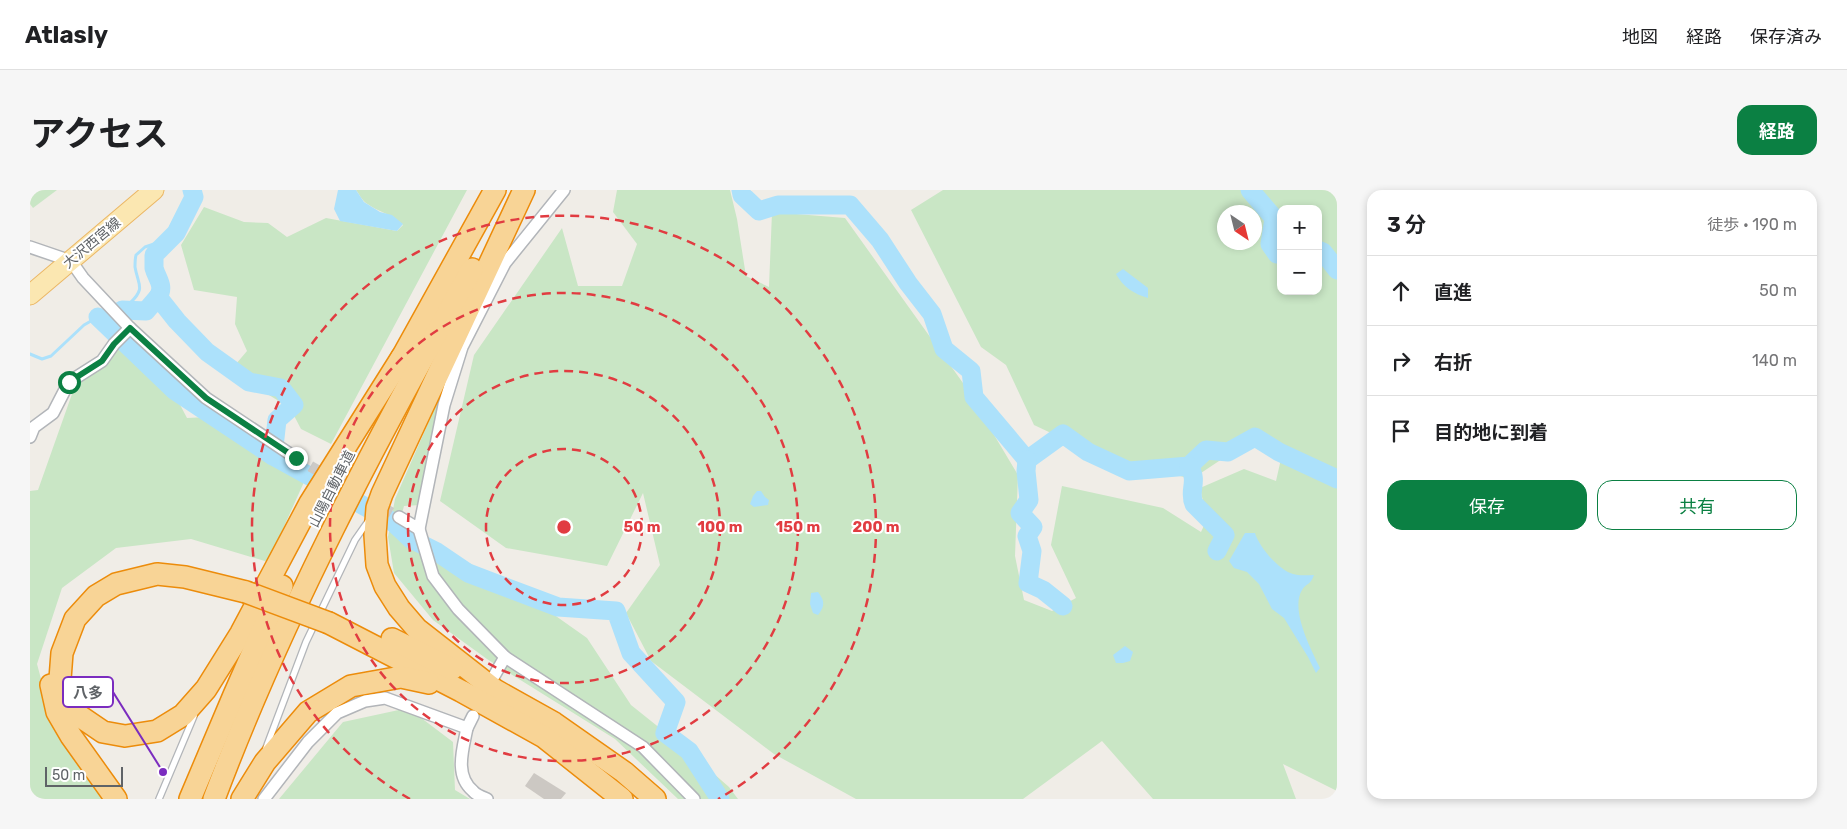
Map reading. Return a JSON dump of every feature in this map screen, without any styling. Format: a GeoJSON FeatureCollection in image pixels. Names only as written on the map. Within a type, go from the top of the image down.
{"type":"FeatureCollection","features":[{"type":"Feature","properties":{"kind":"highway","name":"山陽自動車道"},"geometry":{"type":"LineString","coordinates":[[190,799],[284,581],[402,357],[494,190]]}},
{"type":"Feature","properties":{"kind":"highway","name":"山陽自動車道"},"geometry":{"type":"LineString","coordinates":[[214,799],[251,707],[307,581],[401,398],[516,190]]}},
{"type":"Feature","properties":{"kind":"highway"},"geometry":{"type":"LineString","coordinates":[[524,190],[382,494],[377,508],[375,534],[377,565],[385,586],[399,608],[417,629],[624,772],[655,799]]}},
{"type":"Feature","properties":{"kind":"highway"},"geometry":{"type":"LineString","coordinates":[[249,586],[157,574],[116,584],[96,596],[75,619],[62,653],[60,679],[63,696],[78,715],[103,732],[125,736],[157,731],[183,715],[206,689],[242,633],[310,503],[402,357]]}},
{"type":"Feature","properties":{"kind":"highway"},"geometry":{"type":"LineString","coordinates":[[116,799],[71,736],[58,712],[50,680],[50,655],[54,636],[65,614],[92,585],[115,572],[140,565],[178,563],[216,571],[249,586],[494,683]]}},
{"type":"Feature","properties":{"kind":"highway"},"geometry":{"type":"LineString","coordinates":[[331,617],[544,737],[583,766],[622,799]]}},
{"type":"Feature","properties":{"kind":"highway"},"geometry":{"type":"LineString","coordinates":[[242,799],[259,790],[265,762],[308,712],[351,686],[402,677],[461,691]]}},
{"type":"Feature","properties":{"kind":"highway"},"geometry":{"type":"LineString","coordinates":[[583,766],[609,799]]}},
{"type":"Feature","properties":{"kind":"highway"},"geometry":{"type":"LineString","coordinates":[[624,772],[644,799]]}},
{"type":"Feature","properties":{"kind":"main road","name":"大沢西宮線"},"geometry":{"type":"LineString","coordinates":[[30,295],[154,190]]}},
{"type":"Feature","properties":{"kind":"street"},"geometry":{"type":"LineString","coordinates":[[564,190],[505,263],[462,347],[444,405],[419,529],[433,576],[458,609],[504,657],[643,747],[694,799]]}},
{"type":"Feature","properties":{"kind":"street"},"geometry":{"type":"LineString","coordinates":[[30,246],[70,261],[83,278],[127,324],[206,398],[296,458]]}},
{"type":"Feature","properties":{"kind":"street"},"geometry":{"type":"LineString","coordinates":[[30,438],[34,427],[53,413],[69,382],[102,361],[127,324]]}},
{"type":"Feature","properties":{"kind":"street"},"geometry":{"type":"LineString","coordinates":[[399,517],[419,529]]}},
{"type":"Feature","properties":{"kind":"street"},"geometry":{"type":"LineString","coordinates":[[494,683],[504,657]]}},
{"type":"Feature","properties":{"kind":"street"},"geometry":{"type":"LineString","coordinates":[[259,790],[331,718],[337,713],[365,701],[385,698],[467,728]]}},
{"type":"Feature","properties":{"kind":"street"},"geometry":{"type":"LineString","coordinates":[[472,716],[467,728],[461,761],[462,777],[473,792],[487,799]]}},
{"type":"Feature","properties":{"kind":"lane"},"geometry":{"type":"LineString","coordinates":[[259,790],[306,642],[355,540],[377,508]]}},
{"type":"Feature","properties":{"kind":"lane"},"geometry":{"type":"LineString","coordinates":[[159,799],[206,689]]}},
{"type":"Feature","properties":{"kind":"green space"},"geometry":{"type":"Polygon","coordinates":[[[30,190],[57,190],[33,208],[30,204],[30,190]]]}},
{"type":"Feature","properties":{"kind":"green space"},"geometry":{"type":"Polygon","coordinates":[[[356,190],[467,190],[331,444],[301,429],[290,408],[230,371],[247,351],[235,324],[237,297],[194,290],[181,245],[204,207],[244,222],[268,223],[287,237],[326,218],[397,231],[403,225],[366,203],[356,190]]]}},
{"type":"Feature","properties":{"kind":"green space"},"geometry":{"type":"Polygon","coordinates":[[[617,190],[730,190],[737,219],[746,276],[769,287],[772,212],[845,218],[963,383],[1018,475],[1015,556],[1024,600],[1052,611],[1076,598],[1051,545],[1062,486],[1163,508],[1201,532],[1207,519],[1200,488],[1244,469],[1276,481],[1281,459],[1249,441],[1192,479],[1100,456],[1034,425],[1006,365],[981,347],[911,210],[943,190],[1337,190],[1337,791],[1283,764],[1296,799],[1153,799],[1102,741],[1023,799],[856,799],[774,754],[651,661],[626,613],[660,565],[643,493],[607,566],[506,548],[440,501],[474,355],[562,228],[578,286],[622,286],[637,244],[613,212],[617,190]]]}},
{"type":"Feature","properties":{"kind":"green space"},"geometry":{"type":"Polygon","coordinates":[[[117,345],[177,399],[187,418],[207,417],[304,482],[268,562],[191,539],[116,548],[62,588],[37,664],[51,716],[110,799],[30,799],[30,491],[38,490],[78,377],[117,345]]]}},
{"type":"Feature","properties":{"kind":"green space"},"geometry":{"type":"Polygon","coordinates":[[[444,387],[421,505],[404,506],[396,535],[434,561],[445,550],[519,590],[587,638],[631,705],[729,787],[738,799],[678,799],[615,739],[487,659],[433,620],[394,573],[388,537],[395,499],[444,387]]]}},
{"type":"Feature","properties":{"kind":"green space"},"geometry":{"type":"Polygon","coordinates":[[[408,708],[453,742],[455,790],[470,799],[279,799],[343,722],[408,708]]]}},
{"type":"Feature","properties":{"kind":"water"},"geometry":{"type":"Polygon","coordinates":[[[338,190],[356,190],[364,202],[380,212],[392,215],[403,224],[397,231],[340,221],[334,209],[338,190]]]}},
{"type":"Feature","properties":{"kind":"water"},"geometry":{"type":"Polygon","coordinates":[[[1123,269],[1148,288],[1148,298],[1134,292],[1122,283],[1116,274],[1123,269]]]}},
{"type":"Feature","properties":{"kind":"water"},"geometry":{"type":"Polygon","coordinates":[[[757,491],[761,491],[769,500],[768,505],[754,507],[750,504],[757,491]]]}},
{"type":"Feature","properties":{"kind":"water"},"geometry":{"type":"Polygon","coordinates":[[[1245,533],[1255,533],[1270,557],[1288,572],[1298,575],[1314,575],[1302,590],[1298,608],[1303,629],[1320,668],[1316,673],[1284,618],[1272,609],[1259,584],[1247,572],[1234,568],[1229,561],[1245,533]]]}},
{"type":"Feature","properties":{"kind":"water"},"geometry":{"type":"Polygon","coordinates":[[[818,592],[823,604],[818,615],[813,613],[810,604],[811,593],[818,592]]]}},
{"type":"Feature","properties":{"kind":"water"},"geometry":{"type":"Polygon","coordinates":[[[1125,646],[1133,652],[1130,661],[1116,663],[1113,655],[1125,646]]]}},
{"type":"Feature","properties":{"kind":"building"},"geometry":{"type":"Polygon","coordinates":[[[534,773],[566,793],[561,799],[544,799],[525,786],[534,773]]]}},
{"type":"Feature","properties":{"kind":"waterway"},"geometry":{"type":"LineString","coordinates":[[117,312],[129,304],[138,294],[140,286],[135,267],[136,255],[145,247],[157,243],[168,232],[190,190]]}},
{"type":"Feature","properties":{"kind":"waterway"},"geometry":{"type":"LineString","coordinates":[[158,297],[161,286],[154,268],[154,255],[176,233],[194,197],[192,190]]}},
{"type":"Feature","properties":{"kind":"waterway"},"geometry":{"type":"LineString","coordinates":[[741,190],[742,195],[759,211],[778,205],[850,205],[880,240],[908,283],[932,314],[944,349],[971,371],[974,397],[1027,460],[1063,434],[1088,452],[1129,471],[1189,466],[1206,450],[1228,452],[1255,437],[1279,452],[1337,479]]}},
{"type":"Feature","properties":{"kind":"waterway"},"geometry":{"type":"LineString","coordinates":[[1250,190],[1274,218],[1270,244],[1277,254]]}},
{"type":"Feature","properties":{"kind":"waterway"},"geometry":{"type":"LineString","coordinates":[[1322,252],[1337,270]]}},
{"type":"Feature","properties":{"kind":"waterway"},"geometry":{"type":"LineString","coordinates":[[122,310],[146,311],[158,297],[177,321],[207,352],[249,382],[281,388],[294,405],[277,420],[273,456]]}},
{"type":"Feature","properties":{"kind":"waterway"},"geometry":{"type":"LineString","coordinates":[[30,354],[42,359],[51,356],[84,325],[98,317],[111,313]]}},
{"type":"Feature","properties":{"kind":"waterway"},"geometry":{"type":"LineString","coordinates":[[98,317],[174,390],[273,456],[393,522],[411,539],[437,552],[468,573],[558,607],[616,611],[631,653],[676,702],[665,733],[689,751],[720,799]]}},
{"type":"Feature","properties":{"kind":"waterway"},"geometry":{"type":"LineString","coordinates":[[1027,460],[1026,471],[1029,500],[1020,513],[1033,527],[1027,536],[1032,551],[1028,583],[1043,590],[1063,606]]}},
{"type":"Feature","properties":{"kind":"waterway"},"geometry":{"type":"LineString","coordinates":[[1189,466],[1193,477],[1192,499],[1194,504],[1225,535],[1217,551]]}},
{"type":"Feature","properties":{"kind":"tunnel"},"geometry":{"type":"LineString","coordinates":[[296,458],[399,517]]}},
{"type":"Feature","properties":{"kind":"place","name":"八多"},"geometry":{"type":"Point","coordinates":[163,772]}},
{"type":"Feature","properties":{"kind":"route"},"geometry":{"type":"LineString","coordinates":[[69,382],[102,361],[114,344],[130,328],[206,398],[296,458]]}}]}
